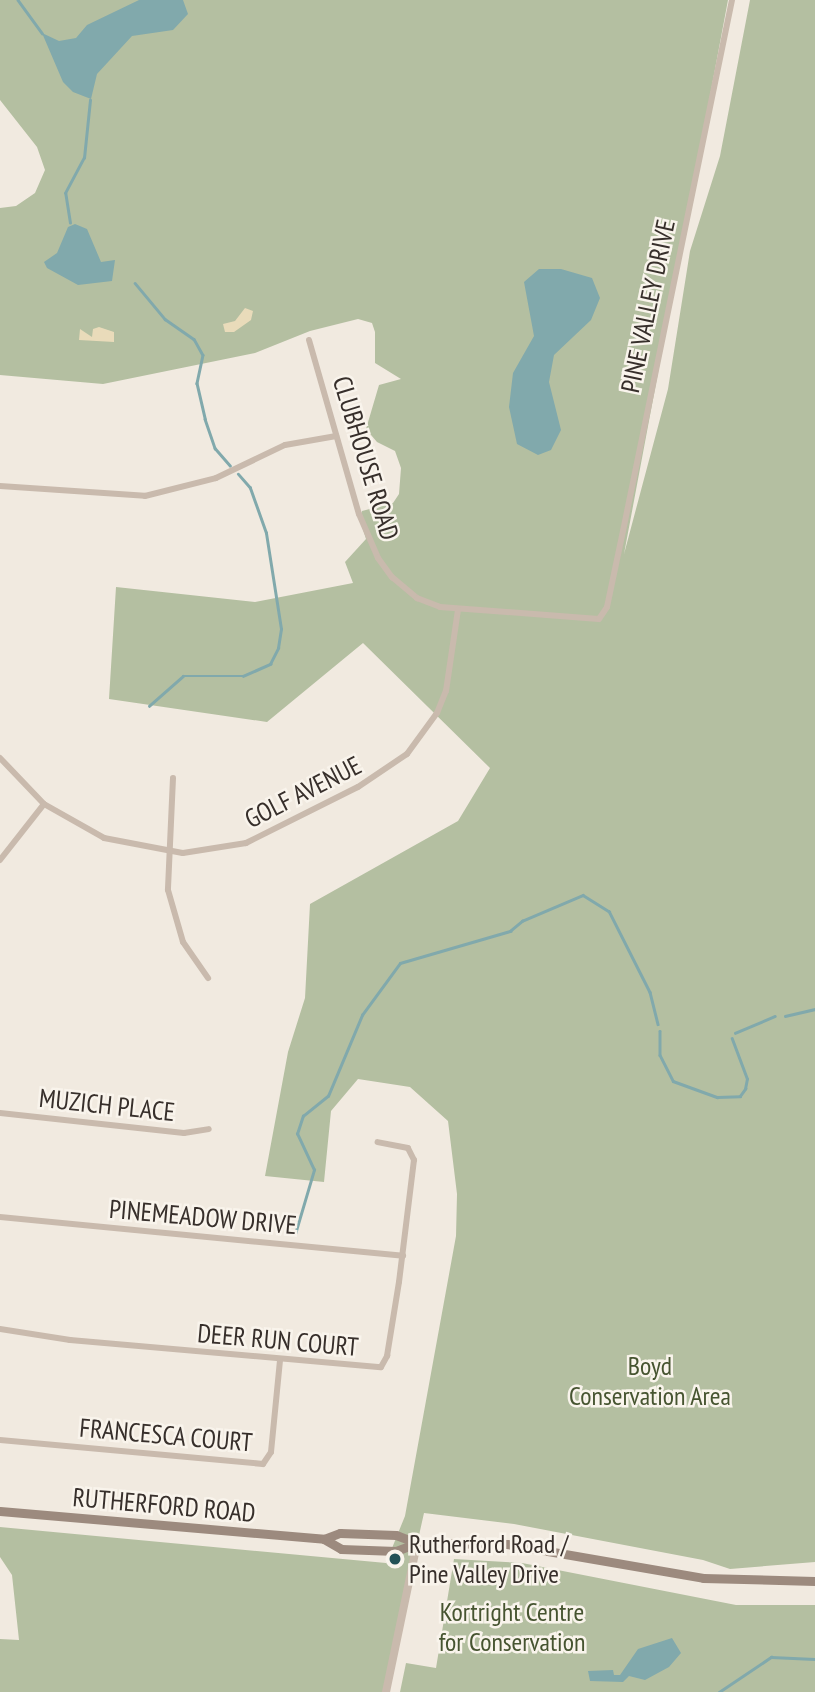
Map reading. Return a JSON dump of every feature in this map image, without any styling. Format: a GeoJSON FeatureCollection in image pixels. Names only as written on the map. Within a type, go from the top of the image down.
{"type":"FeatureCollection","features":[{"type":"Feature","properties":{"kind":"main road","name":"RUTHERFORD ROAD"},"geometry":{"type":"LineString","coordinates":[[0,1511],[324,1539],[340,1533],[396,1535],[417,1543],[507,1544],[703,1578],[815,1581]]}},
{"type":"Feature","properties":{"kind":"main road","name":"RUTHERFORD ROAD"},"geometry":{"type":"LineString","coordinates":[[324,1539],[341,1549],[396,1551],[417,1543]]}},
{"type":"Feature","properties":{"kind":"street","name":"PINE VALLEY DRIVE"},"geometry":{"type":"LineString","coordinates":[[599,619],[607,607],[732,0]]}},
{"type":"Feature","properties":{"kind":"street","name":"CLUBHOUSE ROAD"},"geometry":{"type":"LineString","coordinates":[[309,340],[359,514],[378,558],[417,597],[458,610],[599,619]]}},
{"type":"Feature","properties":{"kind":"street"},"geometry":{"type":"LineString","coordinates":[[0,486],[145,496],[216,478],[285,445],[336,436]]}},
{"type":"Feature","properties":{"kind":"street","name":"GOLF AVENUE"},"geometry":{"type":"LineString","coordinates":[[0,758],[44,804],[104,838],[171,852],[246,843],[358,786],[407,754],[437,713],[446,691],[458,610]]}},
{"type":"Feature","properties":{"kind":"street"},"geometry":{"type":"LineString","coordinates":[[173,778],[168,890],[173,918],[208,978]]}},
{"type":"Feature","properties":{"kind":"street"},"geometry":{"type":"LineString","coordinates":[[0,860],[44,804]]}},
{"type":"Feature","properties":{"kind":"street","name":"MUZICH PLACE"},"geometry":{"type":"LineString","coordinates":[[0,1113],[184,1133],[209,1129]]}},
{"type":"Feature","properties":{"kind":"street","name":"DEER RUN COURT"},"geometry":{"type":"LineString","coordinates":[[0,1329],[47,1338],[381,1367],[387,1356],[413,1153],[378,1142]]}},
{"type":"Feature","properties":{"kind":"street","name":"PINEMEADOW DRIVE"},"geometry":{"type":"LineString","coordinates":[[0,1217],[402,1255]]}},
{"type":"Feature","properties":{"kind":"street","name":"FRANCESCA COURT"},"geometry":{"type":"LineString","coordinates":[[0,1440],[263,1464],[271,1452],[280,1360]]}},
{"type":"Feature","properties":{"kind":"street"},"geometry":{"type":"LineString","coordinates":[[386,1692],[417,1543]]}},
{"type":"Feature","properties":{"kind":"green space","name":"Boyd Conservation Area"},"geometry":{"type":"Polygon","coordinates":[[[0,0],[728,0],[624,554],[668,389],[690,251],[720,156],[750,0],[815,0],[815,1562],[730,1569],[703,1560],[514,1524],[424,1513],[384,1692],[0,1692],[0,1639],[19,1640],[12,1575],[0,1557],[0,1527],[386,1563],[405,1516],[456,1236],[457,1194],[448,1121],[410,1087],[358,1079],[331,1111],[324,1182],[265,1176],[288,1052],[305,998],[310,904],[458,821],[490,768],[363,643],[267,722],[109,699],[116,587],[255,602],[353,583],[345,562],[366,539],[360,520],[362,511],[393,503],[399,494],[401,468],[395,451],[377,442],[366,429],[379,385],[401,379],[375,363],[375,332],[372,323],[358,319],[310,331],[255,353],[103,384],[0,375],[0,208],[16,206],[35,193],[45,170],[37,147],[0,100],[0,0]]]}},
{"type":"Feature","properties":{"kind":"green space","name":"Kortright Centre for Conservation"},"geometry":{"type":"Polygon","coordinates":[[[454,1559],[522,1563],[736,1605],[815,1605],[815,1692],[400,1692],[406,1663],[436,1668],[454,1559]]]}},
{"type":"Feature","properties":{"kind":"sand"},"geometry":{"type":"Polygon","coordinates":[[[245,308],[253,311],[251,320],[234,332],[225,332],[223,324],[235,321],[245,308]]]}},
{"type":"Feature","properties":{"kind":"sand"},"geometry":{"type":"Polygon","coordinates":[[[99,327],[114,332],[114,342],[79,340],[80,329],[92,337],[93,329],[99,327]]]}},
{"type":"Feature","properties":{"kind":"water"},"geometry":{"type":"Polygon","coordinates":[[[139,0],[183,0],[188,14],[173,30],[132,36],[97,74],[91,99],[73,92],[63,82],[42,33],[59,41],[76,38],[87,25],[139,0]]]}},
{"type":"Feature","properties":{"kind":"water"},"geometry":{"type":"Polygon","coordinates":[[[75,224],[87,229],[101,262],[115,260],[112,281],[78,285],[47,268],[44,262],[57,253],[68,227],[75,224]]]}},
{"type":"Feature","properties":{"kind":"water"},"geometry":{"type":"Polygon","coordinates":[[[539,269],[561,269],[592,278],[600,298],[591,320],[554,355],[549,382],[561,430],[551,450],[538,455],[517,444],[509,407],[513,373],[534,336],[524,282],[539,269]]]}},
{"type":"Feature","properties":{"kind":"water"},"geometry":{"type":"Polygon","coordinates":[[[672,1638],[681,1653],[669,1667],[645,1680],[629,1676],[623,1682],[590,1681],[588,1671],[613,1670],[614,1675],[620,1675],[638,1649],[672,1638]]]}},
{"type":"Feature","properties":{"kind":"waterway"},"geometry":{"type":"LineString","coordinates":[[18,0],[42,33]]}},
{"type":"Feature","properties":{"kind":"waterway"},"geometry":{"type":"LineString","coordinates":[[70,223],[65,193],[84,158],[90,100]]}},
{"type":"Feature","properties":{"kind":"waterway"},"geometry":{"type":"LineString","coordinates":[[135,283],[165,319],[194,339],[203,355],[197,383],[205,419],[215,448],[230,465]]}},
{"type":"Feature","properties":{"kind":"waterway"},"geometry":{"type":"LineString","coordinates":[[149,706],[183,676],[243,676],[270,664],[278,648],[281,629],[266,533],[250,488],[238,474]]}},
{"type":"Feature","properties":{"kind":"waterway"},"geometry":{"type":"LineString","coordinates":[[295,1234],[314,1170],[297,1134],[303,1116],[328,1096],[362,1015],[400,963],[510,931],[522,921],[583,895],[609,911],[650,992],[658,1024]]}},
{"type":"Feature","properties":{"kind":"waterway"},"geometry":{"type":"LineString","coordinates":[[785,1016],[815,1009]]}},
{"type":"Feature","properties":{"kind":"waterway"},"geometry":{"type":"LineString","coordinates":[[735,1033],[775,1016]]}},
{"type":"Feature","properties":{"kind":"waterway"},"geometry":{"type":"LineString","coordinates":[[660,1031],[660,1055],[673,1081],[717,1097],[740,1096],[745,1089],[747,1079],[732,1039]]}},
{"type":"Feature","properties":{"kind":"waterway"},"geometry":{"type":"LineString","coordinates":[[719,1692],[771,1657],[815,1659]]}},
{"type":"Feature","properties":{"kind":"place","name":"Rutherford Road / Pine Valley Drive"},"geometry":{"type":"Point","coordinates":[395,1559]}}]}
